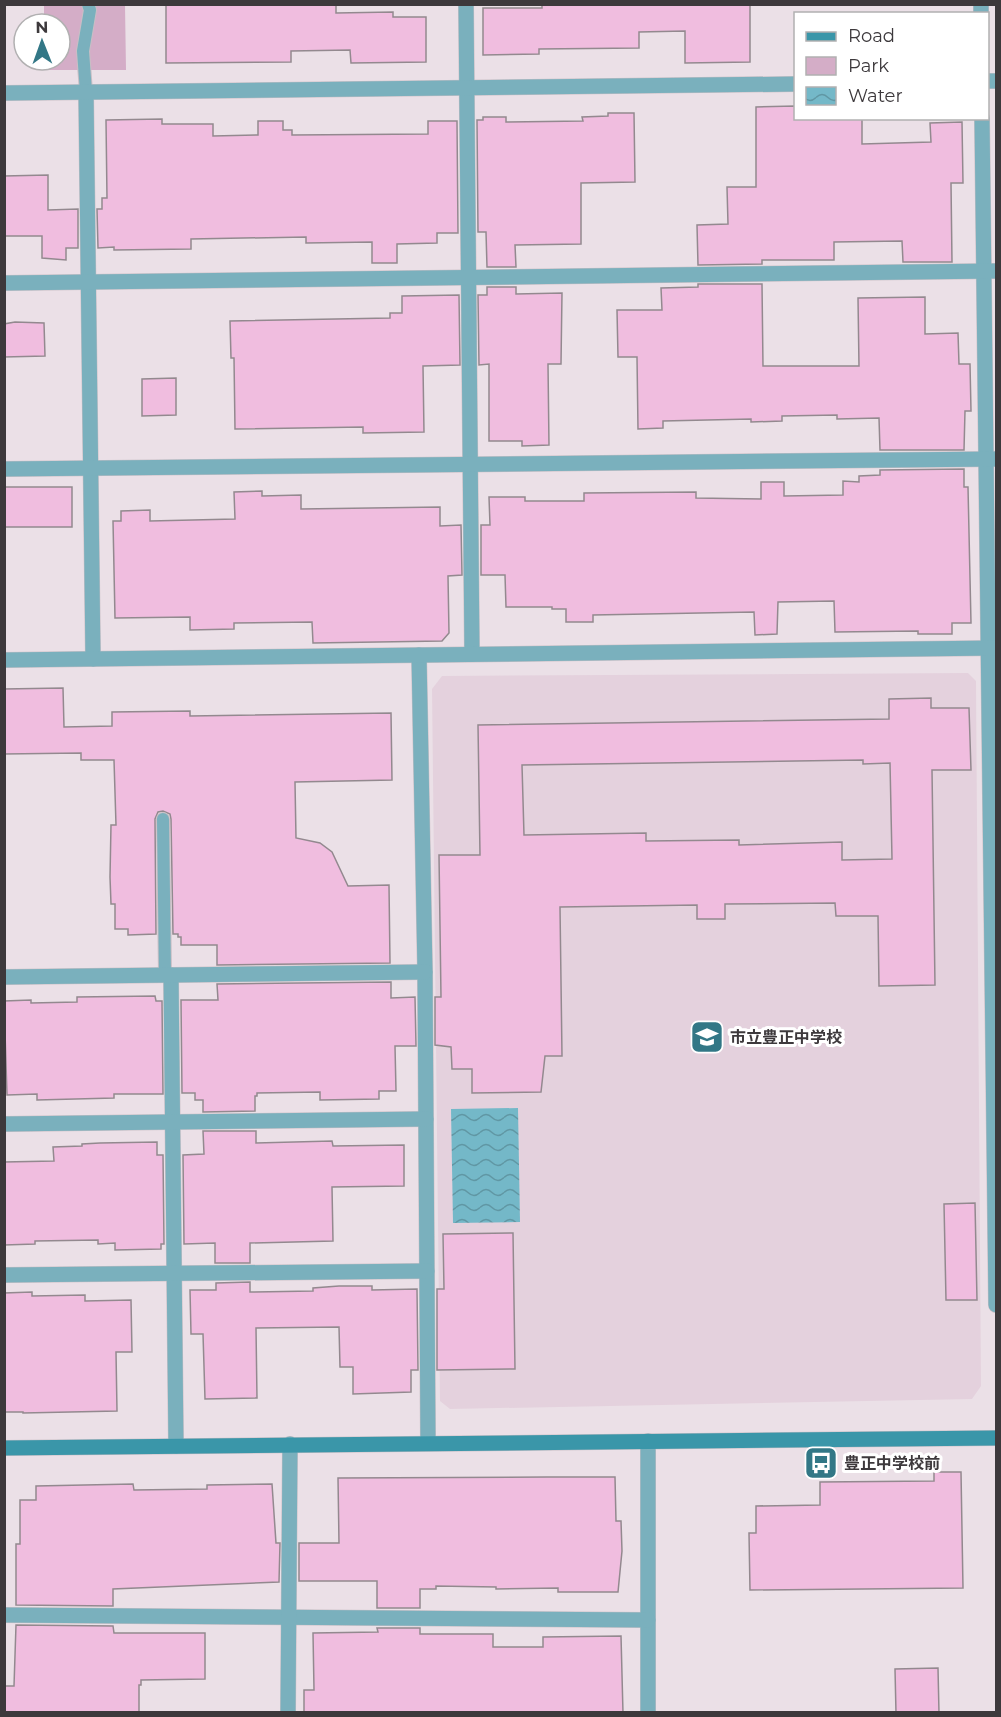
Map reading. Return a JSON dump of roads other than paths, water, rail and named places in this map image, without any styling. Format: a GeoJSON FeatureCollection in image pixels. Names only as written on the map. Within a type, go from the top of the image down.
{"type":"FeatureCollection","features":[{"type":"Feature","properties":{"kind":"street"},"geometry":{"type":"LineString","coordinates":[[466,4],[472,654]]}},
{"type":"Feature","properties":{"kind":"street"},"geometry":{"type":"LineString","coordinates":[[4,93],[794,84]]}},
{"type":"Feature","properties":{"kind":"street"},"geometry":{"type":"LineString","coordinates":[[86,92],[93,659]]}},
{"type":"Feature","properties":{"kind":"street"},"geometry":{"type":"LineString","coordinates":[[982,120],[990,271],[996,1305]]}},
{"type":"Feature","properties":{"kind":"street"},"geometry":{"type":"LineString","coordinates":[[4,284],[990,271]]}},
{"type":"Feature","properties":{"kind":"street"},"geometry":{"type":"LineString","coordinates":[[4,469],[991,459]]}},
{"type":"Feature","properties":{"kind":"street"},"geometry":{"type":"LineString","coordinates":[[4,660],[993,648]]}},
{"type":"Feature","properties":{"kind":"street"},"geometry":{"type":"LineString","coordinates":[[419,655],[425,972],[428,1443]]}},
{"type":"Feature","properties":{"kind":"street"},"geometry":{"type":"LineString","coordinates":[[4,977],[425,972]]}},
{"type":"Feature","properties":{"kind":"street"},"geometry":{"type":"LineString","coordinates":[[168,975],[174,1122],[176,1446]]}},
{"type":"Feature","properties":{"kind":"street"},"geometry":{"type":"LineString","coordinates":[[4,1124],[426,1119]]}},
{"type":"Feature","properties":{"kind":"street"},"geometry":{"type":"LineString","coordinates":[[4,1275],[427,1271]]}},
{"type":"Feature","properties":{"kind":"street"},"geometry":{"type":"LineString","coordinates":[[4,1448],[996,1437]]}},
{"type":"Feature","properties":{"kind":"street"},"geometry":{"type":"LineString","coordinates":[[648,1441],[648,1713]]}},
{"type":"Feature","properties":{"kind":"street"},"geometry":{"type":"LineString","coordinates":[[288,1713],[290,1444]]}},
{"type":"Feature","properties":{"kind":"street"},"geometry":{"type":"LineString","coordinates":[[4,1615],[648,1620]]}},
{"type":"Feature","properties":{"kind":"lane"},"geometry":{"type":"LineString","coordinates":[[86,92],[83,51],[90,10],[88,4]]}},
{"type":"Feature","properties":{"kind":"lane"},"geometry":{"type":"LineString","coordinates":[[163,819],[168,975]]}},
{"type":"Feature","properties":{"kind":"water"},"geometry":{"type":"Polygon","coordinates":[[[518,1108],[520,1222],[453,1223],[451,1109],[518,1108]]]}},
{"type":"Feature","properties":{"kind":"place","name":"市立豊正中学校"},"geometry":{"type":"Point","coordinates":[707,1037]}},
{"type":"Feature","properties":{"kind":"place","name":"豊正中学校前"},"geometry":{"type":"Point","coordinates":[821,1463]}}]}
